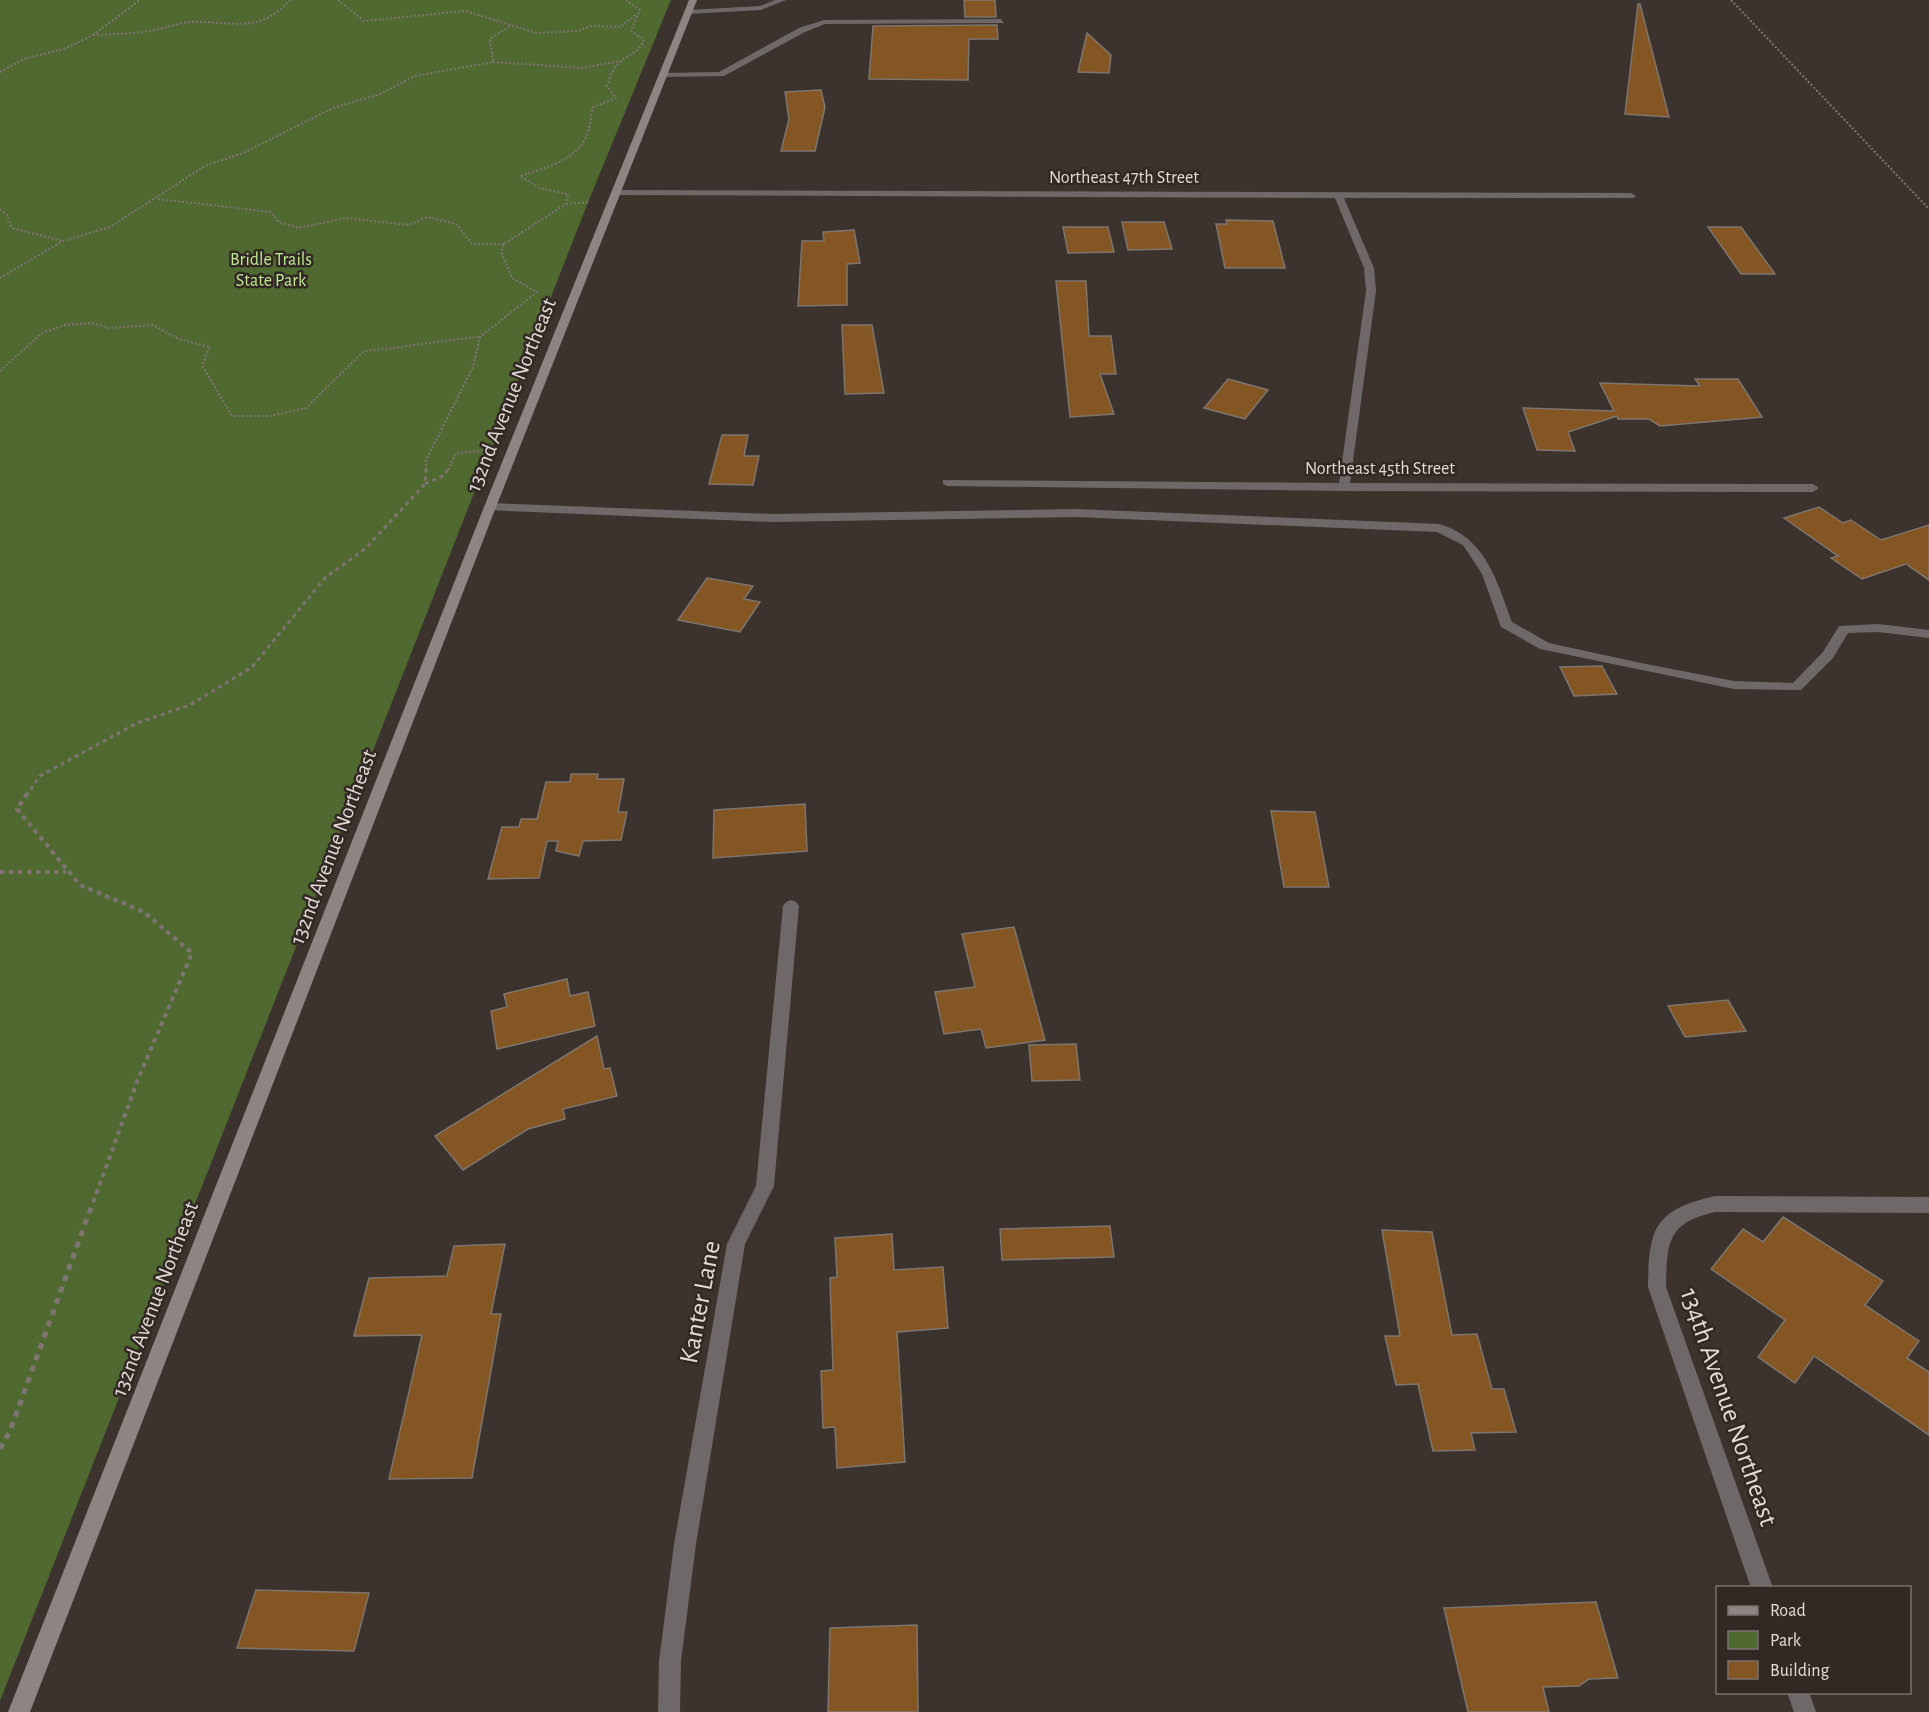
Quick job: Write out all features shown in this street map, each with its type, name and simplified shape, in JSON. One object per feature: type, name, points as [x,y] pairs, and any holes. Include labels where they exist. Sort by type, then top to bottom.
[{"type":"street","points":[[691,6],[761,8],[782,0]]},
{"type":"street","name":"132nd Avenue Northeast","points":[[18,1712],[490,507],[691,6]]},
{"type":"street","points":[[664,75],[721,74],[802,30],[824,22],[1001,21]]},
{"type":"street","name":"Northeast 47th Street","points":[[617,193],[1631,196]]},
{"type":"street","points":[[1338,194],[1369,268],[1371,291],[1344,487]]},
{"type":"street","name":"Northeast 45th Street","points":[[947,482],[1344,487],[1813,488]]},
{"type":"street","points":[[490,507],[772,518],[1075,513],[1439,528],[1468,543],[1488,574],[1506,624],[1545,645],[1641,668],[1734,684],[1796,687],[1828,655],[1844,629],[1878,628],[1929,634]]},
{"type":"street","name":"Kanter Lane","points":[[669,1712],[670,1660],[685,1544],[735,1244],[765,1186],[791,906]]},
{"type":"street","name":"134th Avenue Northeast","points":[[1762,1586],[1657,1287],[1658,1249],[1665,1226],[1688,1208],[1715,1204],[1929,1205]]},
{"type":"street","points":[[1799,1694],[1805,1712]]},
{"type":"path","points":[[0,72],[24,59],[63,49],[93,34],[140,0]]},
{"type":"path","points":[[93,34],[148,31],[190,22],[227,25],[252,23],[276,16],[290,0]]},
{"type":"path","points":[[338,0],[364,21],[465,11],[537,33],[578,31],[590,26],[620,27],[637,14]]},
{"type":"path","points":[[0,278],[63,241],[110,227],[206,166],[243,153],[333,108],[380,94],[416,76],[493,62],[582,68],[620,61],[634,55],[642,47],[644,39],[631,31],[640,10],[626,0]]},
{"type":"path","points":[[1731,0],[1929,209]]},
{"type":"path","points":[[493,62],[490,39],[512,25]]},
{"type":"path","points":[[566,204],[568,194],[539,188],[520,176],[563,159],[579,148],[586,137],[592,107],[616,98],[607,86],[610,75],[620,61]]},
{"type":"path","points":[[158,198],[271,212],[279,222],[299,228],[346,218],[408,225],[428,217],[456,224],[472,244],[504,244],[566,204],[592,202]]},
{"type":"path","points":[[0,209],[7,215],[12,228],[63,241]]},
{"type":"path","points":[[0,371],[42,333],[65,324],[92,323],[109,328],[153,324],[179,339],[210,347],[202,365],[209,381],[225,398],[232,416],[270,417],[306,408],[364,351],[417,347],[444,340],[480,337],[537,292],[512,278],[501,252],[504,244]]},
{"type":"path","points":[[425,484],[426,460],[473,367],[480,337]]},
{"type":"path","points":[[0,1449],[10,1431],[138,1079],[192,953],[144,912],[80,885],[66,872],[17,809],[40,776],[137,723],[190,705],[252,668],[325,578],[366,548],[425,484],[445,475],[456,453],[515,447]]},
{"type":"path","points":[[0,872],[66,872]]},
{"type":"green space","name":"Bridle Trails State Park","points":[[0,0],[671,0],[589,200],[0,1701]]},
{"type":"building","points":[[964,0],[995,0],[996,17],[965,17]]},
{"type":"building","points":[[1638,4],[1640,4],[1669,117],[1625,114]]},
{"type":"building","points":[[997,25],[998,39],[969,39],[968,80],[869,79],[873,26]]},
{"type":"building","points":[[1087,33],[1111,55],[1109,73],[1078,72]]},
{"type":"building","points":[[821,90],[825,107],[815,151],[781,151],[789,119],[785,92]]},
{"type":"building","points":[[1226,220],[1273,221],[1285,268],[1225,268],[1216,224],[1227,224]]},
{"type":"building","points":[[1122,222],[1164,222],[1172,249],[1128,250]]},
{"type":"building","points":[[1063,227],[1108,227],[1114,252],[1068,253]]},
{"type":"building","points":[[1708,227],[1741,227],[1775,274],[1741,274]]},
{"type":"building","points":[[854,230],[860,263],[847,264],[847,305],[798,306],[802,241],[824,241],[823,232]]},
{"type":"building","points":[[1056,281],[1086,281],[1089,336],[1111,336],[1116,374],[1100,374],[1114,414],[1070,417]]},
{"type":"building","points":[[842,325],[872,325],[884,393],[845,394]]},
{"type":"building","points":[[1228,379],[1268,390],[1245,419],[1204,408]]},
{"type":"building","points":[[1695,379],[1738,379],[1762,417],[1660,426],[1649,419],[1618,419],[1617,416],[1568,432],[1575,451],[1537,450],[1523,408],[1614,411],[1600,383],[1700,386]]},
{"type":"building","points":[[722,435],[748,435],[744,456],[759,456],[753,485],[709,484]]},
{"type":"building","points":[[1819,507],[1843,523],[1851,520],[1881,540],[1929,525],[1929,580],[1906,564],[1862,579],[1831,558],[1838,556],[1784,518]]},
{"type":"building","points":[[707,578],[753,586],[744,599],[760,602],[740,632],[678,620]]},
{"type":"building","points":[[1602,666],[1617,694],[1574,696],[1560,667]]},
{"type":"building","points":[[571,774],[598,774],[597,779],[624,779],[618,812],[627,812],[621,840],[583,841],[579,856],[556,851],[558,841],[547,841],[539,878],[488,879],[502,827],[519,827],[521,819],[537,819],[546,782],[570,782]]},
{"type":"building","points":[[805,804],[807,851],[713,858],[714,810]]},
{"type":"building","points":[[1271,811],[1315,812],[1329,887],[1284,887]]},
{"type":"building","points":[[1014,927],[1045,1040],[986,1048],[981,1029],[944,1034],[935,992],[975,987],[962,934]]},
{"type":"building","points":[[567,979],[570,996],[588,992],[595,1026],[497,1049],[491,1011],[507,1007],[504,994]]},
{"type":"building","points":[[1728,1000],[1746,1031],[1685,1037],[1668,1006]]},
{"type":"building","points":[[597,1036],[604,1069],[610,1068],[617,1096],[563,1109],[565,1119],[528,1129],[463,1170],[435,1136]]},
{"type":"building","points":[[1076,1044],[1080,1080],[1032,1081],[1029,1045]]},
{"type":"building","points":[[1783,1217],[1883,1281],[1865,1305],[1919,1341],[1907,1358],[1929,1372],[1929,1435],[1814,1356],[1795,1383],[1758,1357],[1785,1320],[1711,1269],[1743,1229],[1763,1242]]},
{"type":"building","points":[[1110,1226],[1114,1257],[1002,1260],[1000,1229]]},
{"type":"building","points":[[1382,1230],[1432,1232],[1452,1335],[1477,1334],[1492,1389],[1504,1389],[1516,1432],[1471,1433],[1475,1450],[1433,1451],[1418,1384],[1396,1385],[1385,1336],[1400,1336]]},
{"type":"building","points":[[892,1234],[894,1270],[943,1267],[948,1328],[897,1332],[905,1462],[837,1468],[835,1427],[823,1428],[821,1371],[833,1370],[830,1278],[837,1277],[835,1238]]},
{"type":"building","points":[[505,1244],[491,1314],[501,1314],[472,1478],[389,1479],[422,1335],[354,1336],[369,1278],[447,1276],[454,1246]]},
{"type":"building","points":[[256,1590],[369,1593],[354,1651],[237,1648]]},
{"type":"building","points":[[1596,1602],[1618,1678],[1589,1679],[1579,1686],[1543,1687],[1549,1712],[1468,1712],[1444,1608]]},
{"type":"building","points":[[917,1625],[918,1712],[828,1712],[830,1628]]}]
